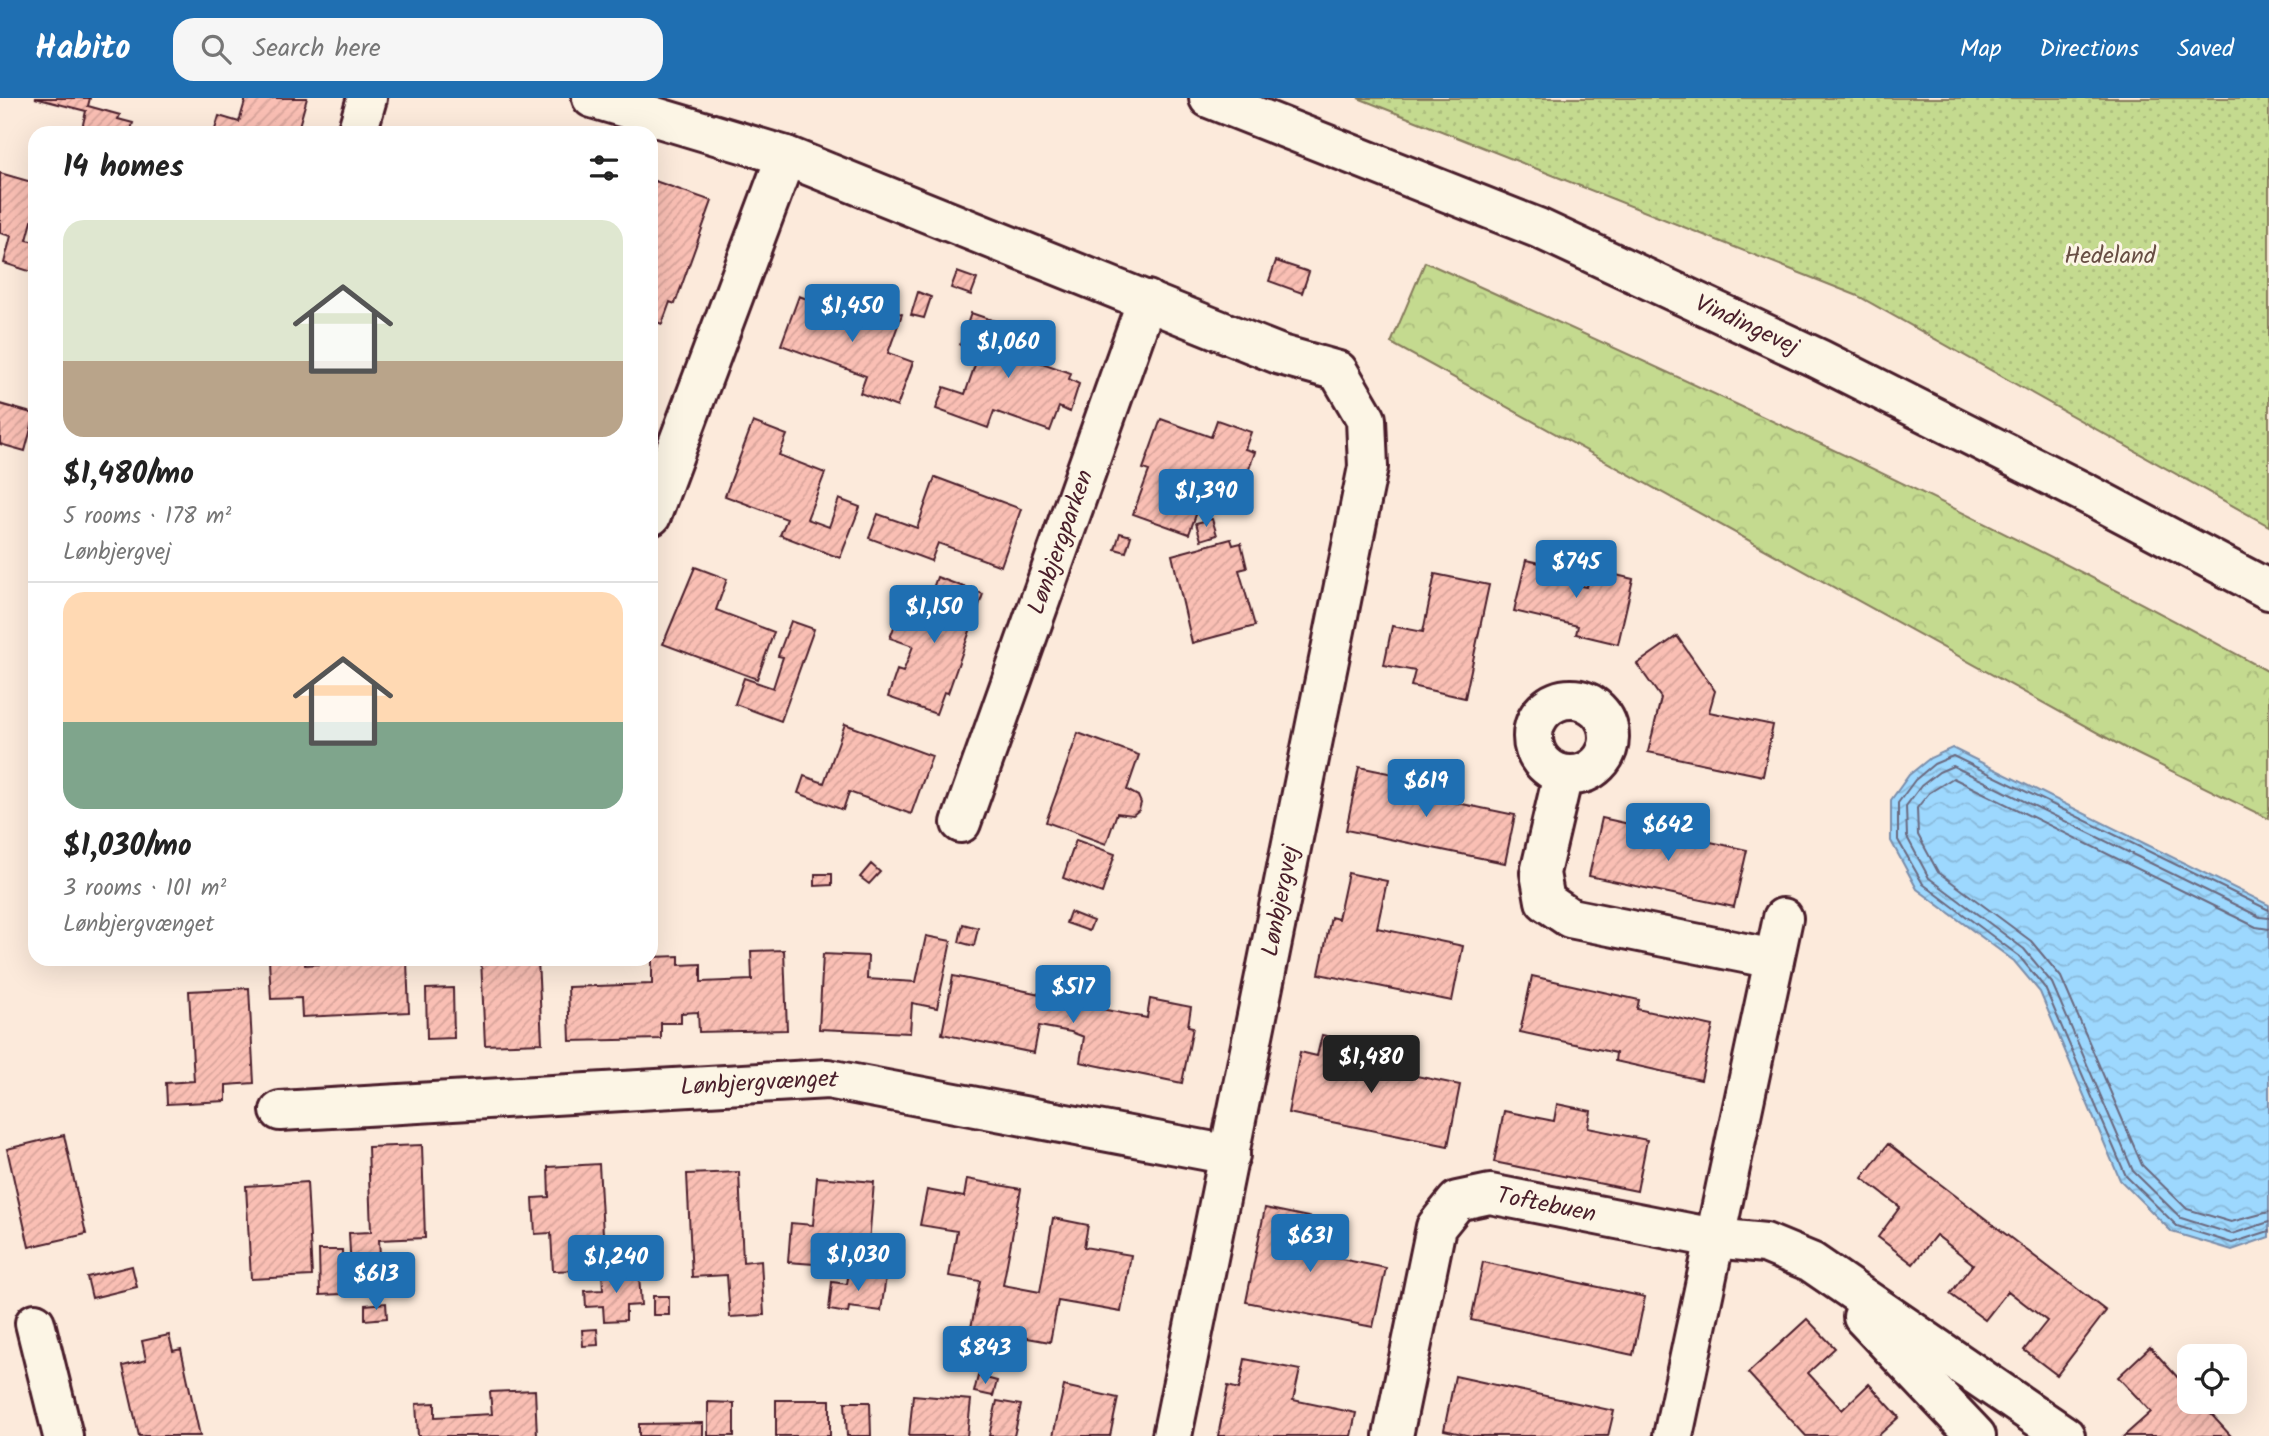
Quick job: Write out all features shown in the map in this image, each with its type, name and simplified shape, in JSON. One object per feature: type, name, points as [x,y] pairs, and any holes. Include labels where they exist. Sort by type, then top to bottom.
[{"type":"street","points":[[359,126],[367,98]]},
{"type":"street","points":[[592,98],[786,156],[1147,300]]},
{"type":"street","name":"Vindingevej","points":[[1209,98],[1575,245],[1819,359],[2087,494],[2269,590]]},
{"type":"street","points":[[658,497],[786,156]]},
{"type":"street","name":"Lønbjergvej","points":[[1147,300],[1281,355],[1338,371],[1366,419],[1368,467],[1172,1436]]},
{"type":"street","name":"Lønbjergparken","points":[[961,823],[1147,300]]},
{"type":"street","points":[[1563,775],[1540,873],[1545,901],[1570,918],[1774,960]]},
{"type":"street","points":[[1673,1436],[1783,918]]},
{"type":"street","name":"Lønbjergvænget","points":[[280,1111],[828,1079],[1230,1155]]},
{"type":"street","name":"Toftebuen","points":[[1393,1436],[1436,1227],[1457,1201],[1490,1194],[1714,1238],[1765,1242],[1811,1262],[2066,1436]]},
{"type":"street","name":"Toftebuen","points":[[1811,1262],[1976,1436]]},
{"type":"street","points":[[35,1323],[63,1436]]},
{"type":"green space","name":"Hedeland","points":[[1358,98],[2269,98],[2269,526],[1858,296]]},
{"type":"green space","points":[[1425,262],[1851,458],[2062,562],[2269,672],[2269,819],[2127,749],[1391,343]]},
{"type":"water","points":[[1952,748],[2269,905],[2269,1237],[2232,1250],[2172,1232],[2120,1180],[2040,992],[2014,961],[1917,889],[1891,841],[1891,800],[1909,775],[1930,758]]},
{"type":"building","points":[[35,98],[90,98],[88,106],[120,115],[118,119],[133,123],[132,126],[83,126],[86,111]]},
{"type":"building","points":[[246,98],[307,98],[299,126],[216,126],[219,116],[239,122]]},
{"type":"building","points":[[0,173],[28,181],[28,271],[4,263],[11,236],[0,233]]},
{"type":"building","points":[[658,182],[712,201],[675,304],[670,302],[662,324],[658,323]]},
{"type":"building","points":[[1276,261],[1309,272],[1302,293],[1269,281]]},
{"type":"building","points":[[957,272],[977,279],[971,295],[951,288]]},
{"type":"building","points":[[918,292],[931,297],[924,318],[911,315]]},
{"type":"building","points":[[799,296],[854,316],[861,299],[902,314],[888,353],[913,362],[897,407],[860,393],[866,376],[781,345]]},
{"type":"building","points":[[971,313],[1030,333],[1022,356],[1071,373],[1069,379],[1079,384],[1070,412],[1059,407],[1050,431],[994,411],[988,428],[936,409],[944,387],[965,394],[979,353],[960,345]]},
{"type":"building","points":[[1030,340],[1051,347],[1046,361],[1025,354]]},
{"type":"building","points":[[0,404],[28,412],[28,440],[25,451],[0,444]]},
{"type":"building","points":[[1161,419],[1211,437],[1217,420],[1251,432],[1245,449],[1255,452],[1237,503],[1191,487],[1189,493],[1202,498],[1189,534],[1133,514],[1149,471],[1143,469]]},
{"type":"building","points":[[753,422],[787,435],[779,455],[825,473],[807,519],[829,527],[839,499],[860,507],[840,558],[780,535],[787,519],[725,496]]},
{"type":"building","points":[[935,477],[1021,509],[1001,566],[938,543],[931,561],[869,538],[878,514],[917,528]]},
{"type":"building","points":[[1212,519],[1217,535],[1201,540],[1196,523]]},
{"type":"building","points":[[1120,533],[1131,536],[1126,552],[1115,549]]},
{"type":"building","points":[[1231,539],[1233,545],[1241,543],[1247,568],[1239,570],[1255,626],[1192,643],[1172,555]]},
{"type":"building","points":[[1526,560],[1562,568],[1559,581],[1587,587],[1591,569],[1633,579],[1618,644],[1576,634],[1578,626],[1514,611]]},
{"type":"building","points":[[695,567],[727,579],[716,610],[774,632],[757,679],[663,644]]},
{"type":"building","points":[[1435,574],[1489,585],[1465,698],[1411,686],[1415,671],[1384,665],[1392,626],[1423,632]]},
{"type":"building","points":[[937,577],[983,594],[948,693],[944,692],[936,714],[888,697],[897,670],[903,672],[913,646],[890,638],[899,614],[921,622]]},
{"type":"building","points":[[791,621],[814,629],[781,721],[735,704],[744,678],[773,688],[783,657],[778,656]]},
{"type":"building","points":[[1677,636],[1715,691],[1709,712],[1773,725],[1763,776],[1648,752],[1661,698],[1637,664]]},
{"type":"building","points":[[845,724],[932,756],[911,814],[849,792],[843,810],[798,793],[804,776],[824,783]]},
{"type":"building","points":[[1078,733],[1139,755],[1127,790],[1138,796],[1141,803],[1139,810],[1133,815],[1117,813],[1106,844],[1046,822]]},
{"type":"building","points":[[1359,767],[1403,776],[1400,791],[1515,815],[1505,863],[1346,830]]},
{"type":"building","points":[[1602,818],[1747,850],[1734,907],[1589,876]]},
{"type":"building","points":[[1076,840],[1115,854],[1102,893],[1063,878]]},
{"type":"building","points":[[871,864],[880,872],[869,884],[860,877]]},
{"type":"building","points":[[1348,873],[1387,881],[1377,928],[1463,946],[1452,1001],[1319,974],[1331,917],[1338,919]]},
{"type":"building","points":[[815,874],[832,874],[832,885],[815,886]]},
{"type":"building","points":[[1070,912],[1093,921],[1089,931],[1066,923]]},
{"type":"building","points":[[963,924],[978,928],[974,946],[959,942]]},
{"type":"building","points":[[926,936],[951,941],[937,1008],[912,1003],[910,1033],[819,1029],[823,954],[868,956],[867,979],[916,982]]},
{"type":"building","points":[[784,950],[787,1030],[699,1032],[698,1012],[681,1013],[681,1023],[661,1023],[661,1039],[570,1041],[568,987],[652,984],[652,966],[658,966],[658,957],[679,956],[679,965],[701,964],[701,982],[752,980],[751,951]]},
{"type":"building","points":[[269,966],[407,966],[409,1012],[302,1017],[301,998],[271,999]]},
{"type":"building","points":[[481,966],[538,966],[542,1043],[485,1045]]},
{"type":"building","points":[[1083,973],[1102,977],[1096,1008],[1147,1018],[1150,999],[1191,1007],[1188,1026],[1193,1027],[1182,1083],[1080,1062],[1084,1037],[1071,1032],[1039,1026],[1034,1053],[942,1034],[953,976],[1045,995],[1044,999],[1049,999],[1053,978],[1081,984]]},
{"type":"building","points":[[1532,976],[1639,1000],[1637,1009],[1713,1026],[1701,1080],[1615,1061],[1616,1053],[1520,1032]]},
{"type":"building","points":[[249,988],[254,1083],[226,1085],[226,1101],[167,1104],[166,1083],[194,1081],[189,991]]},
{"type":"building","points":[[453,988],[454,1038],[427,1039],[426,989]]},
{"type":"building","points":[[1322,1035],[1358,1043],[1354,1063],[1460,1085],[1448,1146],[1288,1113],[1300,1052],[1317,1056]]},
{"type":"building","points":[[1557,1104],[1591,1111],[1588,1128],[1647,1140],[1637,1191],[1494,1162],[1504,1111],[1554,1121]]},
{"type":"building","points":[[64,1135],[86,1234],[29,1247],[7,1149]]},
{"type":"building","points":[[1888,1144],[2106,1311],[2057,1375],[2024,1350],[2047,1321],[2008,1291],[1985,1320],[1950,1294],[1973,1264],[1936,1235],[1913,1264],[1878,1237],[1900,1207],[1862,1178]]},
{"type":"building","points":[[422,1145],[425,1238],[379,1240],[381,1270],[351,1271],[349,1233],[371,1232],[368,1147]]},
{"type":"building","points":[[599,1164],[605,1269],[553,1271],[551,1233],[535,1234],[533,1198],[549,1197],[548,1167]]},
{"type":"building","points":[[739,1172],[743,1262],[761,1260],[764,1315],[730,1317],[727,1275],[692,1277],[687,1174]]},
{"type":"building","points":[[817,1177],[874,1182],[867,1268],[788,1262],[791,1223],[813,1225]]},
{"type":"building","points":[[967,1179],[1021,1189],[1003,1285],[1040,1292],[1053,1218],[1088,1225],[1084,1247],[1131,1255],[1121,1312],[1058,1301],[1050,1342],[971,1328],[980,1281],[949,1276],[957,1231],[920,1225],[927,1190],[964,1197]]},
{"type":"building","points":[[307,1182],[312,1276],[251,1279],[246,1186]]},
{"type":"building","points":[[1265,1208],[1318,1219],[1311,1253],[1386,1268],[1373,1327],[1246,1302]]},
{"type":"building","points":[[319,1250],[342,1250],[343,1294],[320,1295]]},
{"type":"building","points":[[1483,1262],[1645,1297],[1633,1355],[1471,1320]]},
{"type":"building","points":[[132,1266],[137,1287],[92,1298],[87,1277]]},
{"type":"building","points":[[623,1270],[623,1276],[639,1275],[641,1305],[626,1306],[626,1320],[604,1321],[603,1306],[586,1307],[585,1291],[603,1290],[602,1272]]},
{"type":"building","points":[[849,1272],[886,1277],[881,1311],[849,1307],[848,1313],[829,1310],[832,1282],[847,1284]]},
{"type":"building","points":[[653,1296],[669,1296],[669,1315],[653,1315]]},
{"type":"building","points":[[386,1303],[387,1318],[365,1320],[365,1305]]},
{"type":"building","points":[[1807,1319],[1835,1348],[1808,1373],[1842,1410],[1869,1384],[1899,1417],[1878,1436],[1806,1436],[1748,1373]]},
{"type":"building","points":[[597,1329],[598,1345],[583,1346],[582,1330]]},
{"type":"building","points":[[169,1335],[173,1351],[181,1349],[200,1436],[139,1436],[123,1366],[146,1360],[142,1341]]},
{"type":"building","points":[[2150,1347],[2177,1377],[2177,1414],[2211,1414],[2231,1436],[2124,1436],[2151,1412],[2118,1377]]},
{"type":"building","points":[[1245,1359],[1300,1370],[1293,1400],[1356,1413],[1351,1436],[1218,1436],[1228,1386],[1239,1389]]},
{"type":"building","points":[[978,1376],[997,1381],[993,1396],[974,1392]]},
{"type":"building","points":[[1455,1376],[1614,1411],[1608,1436],[1471,1436],[1444,1430]]},
{"type":"building","points":[[1064,1386],[1118,1398],[1110,1436],[1053,1436]]},
{"type":"building","points":[[535,1390],[537,1436],[418,1436],[416,1404],[435,1403],[435,1417],[492,1414],[490,1392]]},
{"type":"building","points":[[913,1395],[971,1400],[967,1436],[909,1436]]},
{"type":"building","points":[[776,1400],[830,1400],[830,1436],[776,1436]]},
{"type":"building","points":[[997,1401],[1021,1405],[1014,1436],[989,1436]]},
{"type":"building","points":[[708,1402],[734,1403],[734,1436],[708,1436]]},
{"type":"building","points":[[845,1402],[870,1402],[871,1436],[847,1436]]},
{"type":"building","points":[[703,1423],[703,1436],[639,1436],[639,1424]]}]
